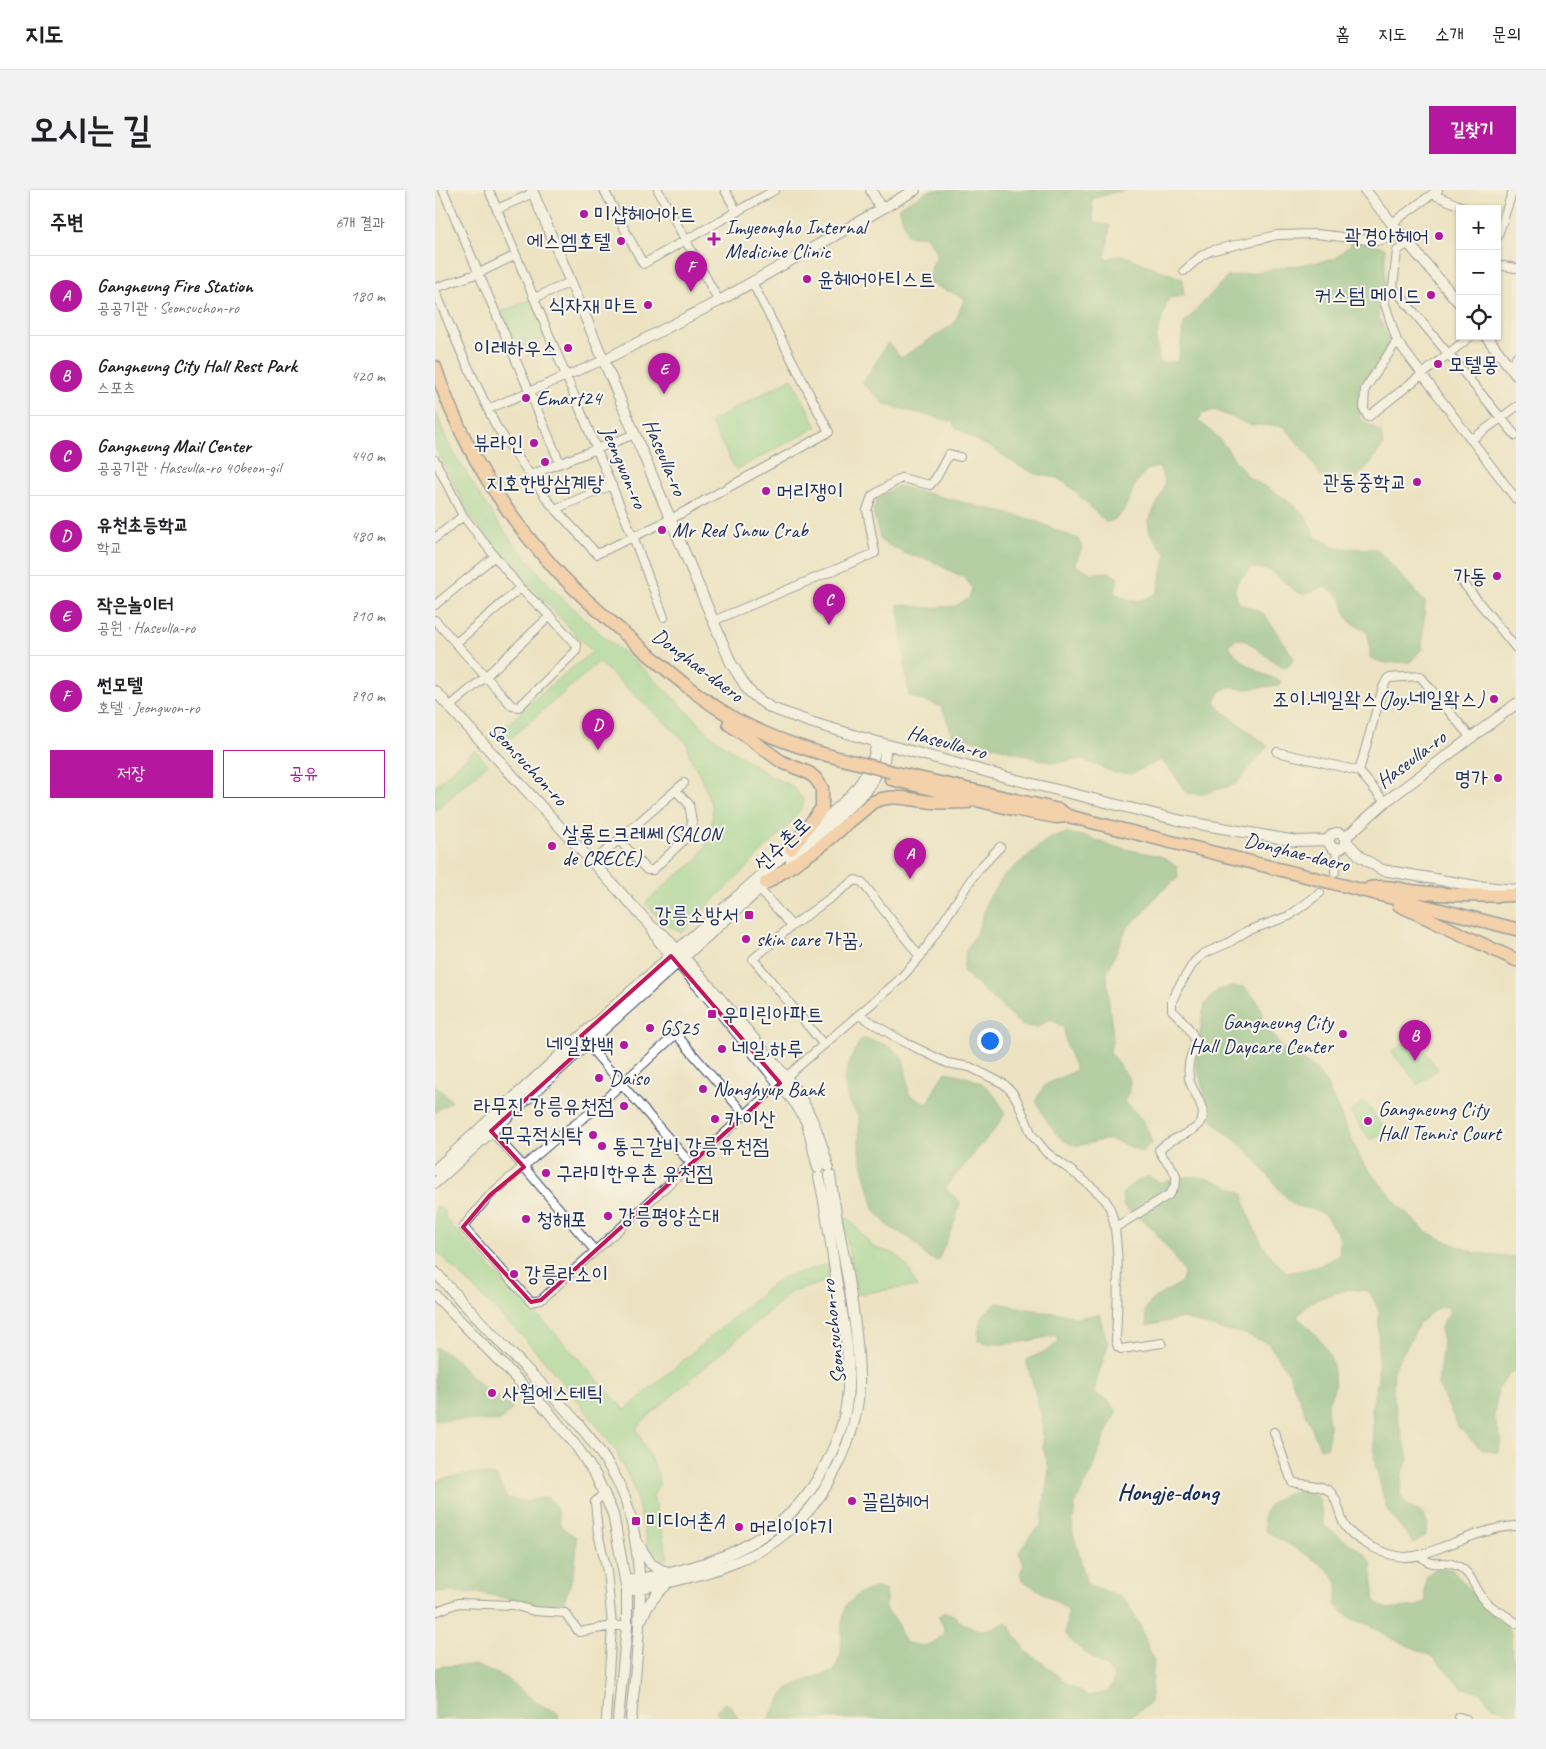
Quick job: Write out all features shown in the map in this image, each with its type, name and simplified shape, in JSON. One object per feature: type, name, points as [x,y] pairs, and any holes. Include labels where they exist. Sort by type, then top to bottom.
[{"type":"main road","name":"Donghae-daero","points":[[435,367],[456,421],[488,480],[534,545],[578,592],[672,675],[728,714],[797,747],[862,768]]},
{"type":"main road","name":"Donghae-daero","points":[[435,391],[451,431],[479,482],[506,521],[548,572],[599,622],[697,704],[729,724],[768,744],[796,754],[1059,810],[1068,816]]},
{"type":"main road","points":[[729,724],[782,762],[809,773],[822,788],[822,808],[791,849]]},
{"type":"main road","name":"Donghae-daero","points":[[891,775],[992,803],[1056,817],[1068,816],[1516,929]]},
{"type":"main road","points":[[763,887],[821,846],[873,802],[882,798],[899,797],[933,802],[992,803]]},
{"type":"main road","points":[[1362,889],[1382,886],[1419,892],[1470,896],[1516,894]]},
{"type":"main road","points":[[1362,889],[1516,960]]},
{"type":"street","points":[[443,190],[560,463]]},
{"type":"street","name":"Jeongwon-ro","points":[[489,190],[633,537]]},
{"type":"street","points":[[603,190],[643,264],[775,190]]},
{"type":"street","points":[[658,190],[719,301]]},
{"type":"street","points":[[725,190],[737,212]]},
{"type":"street","points":[[871,190],[881,209]]},
{"type":"street","points":[[488,409],[603,360],[719,301],[915,190]]},
{"type":"street","points":[[1365,190],[1456,299]]},
{"type":"street","points":[[1501,220],[1513,190]]},
{"type":"street","points":[[497,209],[532,192]]},
{"type":"street","name":"Haseulla-ro","points":[[532,192],[713,621],[739,678],[758,699],[785,714],[881,743],[1017,780],[1182,821],[1296,841],[1329,840]]},
{"type":"street","points":[[1393,223],[1435,192],[1459,205]]},
{"type":"street","points":[[1184,271],[1201,256],[1210,251],[1277,235],[1316,234],[1377,241],[1405,239]]},
{"type":"street","points":[[1405,239],[1397,252],[1393,287],[1383,298],[1397,341],[1516,499]]},
{"type":"street","points":[[516,255],[479,273],[435,289],[461,352],[496,426],[555,509],[611,485]]},
{"type":"street","points":[[1501,266],[1516,268]]},
{"type":"street","points":[[534,298],[571,282]]},
{"type":"street","name":"Haseulla-ro","points":[[555,509],[597,554],[671,518],[829,432],[752,282]]},
{"type":"street","points":[[1393,287],[1516,436]]},
{"type":"street","points":[[1397,341],[1365,389],[1364,409],[1368,417],[1466,340]]},
{"type":"street","points":[[1489,340],[1514,372]]},
{"type":"street","points":[[1514,372],[1516,357]]},
{"type":"street","points":[[1471,440],[1516,407]]},
{"type":"street","points":[[530,475],[635,434]]},
{"type":"street","points":[[713,621],[875,553],[867,510],[873,496],[901,478],[930,485],[949,454],[960,457]]},
{"type":"street","points":[[435,460],[463,516],[519,588],[550,616],[577,646],[576,651],[519,707],[512,706],[435,620]]},
{"type":"street","points":[[435,480],[443,474]]},
{"type":"street","points":[[435,538],[463,516]]},
{"type":"street","points":[[633,537],[664,617]]},
{"type":"street","points":[[435,604],[495,556]]},
{"type":"street","points":[[1460,578],[1516,648]]},
{"type":"street","points":[[456,644],[519,588]]},
{"type":"street","points":[[449,707],[485,677],[550,616]]},
{"type":"street","points":[[1359,771],[1383,687],[1389,678],[1420,676],[1471,738]]},
{"type":"street","name":"Seonsuchon-ro","points":[[435,691],[652,927],[659,941],[678,957],[783,1080],[798,1092],[816,1125],[857,1337],[858,1402],[853,1426],[844,1452],[820,1497],[806,1514],[787,1531],[754,1555],[684,1571],[669,1578],[626,1586]]},
{"type":"street","name":"Haseulla-ro","points":[[1345,839],[1385,802],[1503,716],[1516,704]]},
{"type":"street","name":"선수촌로","points":[[678,957],[859,787],[867,775],[881,743]]},
{"type":"street","name":"선수촌로","points":[[678,957],[763,887],[867,790],[884,761],[881,743]]},
{"type":"street","points":[[1277,752],[1359,771],[1385,802]]},
{"type":"street","points":[[593,862],[684,783]]},
{"type":"street","points":[[619,840],[647,870],[653,870],[687,837],[692,822],[689,804],[676,791]]},
{"type":"street","points":[[1337,849],[1330,845],[1329,840],[1331,835],[1336,832],[1341,833],[1361,856],[1381,870],[1476,886],[1516,890]]},
{"type":"street","points":[[1337,849],[1344,846],[1345,839]]},
{"type":"street","points":[[745,1115],[676,1034],[590,1113],[557,1137],[490,1195],[463,1227],[531,1302],[541,1300],[745,1115],[783,1080],[898,981],[920,957],[976,872],[1000,847]]},
{"type":"street","points":[[1335,872],[1337,849]]},
{"type":"street","points":[[825,1045],[753,959],[792,926],[855,880],[862,882],[920,957]]},
{"type":"street","points":[[763,887],[792,926]]},
{"type":"street","points":[[1116,1227],[1170,1194],[1176,1186],[1177,1178],[1174,1170],[1159,1150],[1166,1143],[1199,1125],[1202,1118],[1203,1111],[1190,1082],[1188,1063],[1195,1048],[1195,1040],[1191,1031],[1172,1010],[1172,1001],[1193,962],[1203,954],[1228,943],[1247,931],[1289,916],[1320,893]]},
{"type":"street","points":[[435,1170],[678,957]]},
{"type":"street","points":[[859,1015],[903,1042],[947,1063],[970,1067],[1003,1084],[1011,1092],[1017,1100],[1032,1135],[1039,1144],[1106,1202],[1116,1227],[1116,1341],[1118,1347],[1121,1350],[1162,1343]]},
{"type":"street","points":[[584,1040],[691,1164]]},
{"type":"street","points":[[435,1182],[491,1131],[584,1040]]},
{"type":"street","points":[[491,1131],[524,1166],[595,1251]]},
{"type":"street","name":"Seonsuchon-ro","points":[[730,1560],[780,1523],[807,1496],[834,1448],[842,1423],[849,1379],[846,1338],[824,1172]]},
{"type":"street","points":[[435,1272],[503,1346],[560,1403],[596,1445],[626,1499],[641,1584],[640,1624],[631,1719]]},
{"type":"street","points":[[435,1295],[547,1410],[575,1444],[596,1476],[604,1493],[613,1514],[626,1586],[627,1626],[618,1719]]},
{"type":"street","points":[[1274,1432],[1292,1482],[1319,1487],[1329,1491],[1339,1507],[1344,1523],[1351,1534],[1391,1555],[1420,1555],[1483,1532],[1516,1526]]},
{"type":"street","points":[[822,1471],[832,1476]]},
{"type":"street","points":[[604,1493],[595,1502],[598,1534],[607,1571],[611,1626],[606,1719]]},
{"type":"street","points":[[634,1536],[651,1564],[669,1578],[645,1609],[640,1624]]},
{"type":"street","points":[[1420,1555],[1425,1561],[1434,1564],[1447,1563],[1457,1565],[1466,1571],[1487,1603],[1516,1622]]},
{"type":"street","points":[[435,1612],[458,1602],[513,1605],[534,1611],[565,1613],[579,1632],[611,1626],[627,1626]]},
{"type":"highlighted area","points":[[671,956],[780,1083],[541,1300],[531,1302],[463,1227],[490,1195],[524,1167],[491,1131],[587,1044],[581,1036]]},
{"type":"green space","points":[[930,190],[1123,190],[1092,199],[1094,222],[1110,226],[1105,259],[1122,255],[1183,279],[1184,296],[1168,298],[1156,339],[1160,363],[1178,361],[1184,323],[1227,277],[1335,259],[1353,241],[1385,248],[1385,287],[1378,315],[1391,345],[1359,387],[1360,419],[1381,432],[1383,445],[1369,465],[1344,491],[1321,476],[1307,453],[1283,426],[1250,425],[1214,410],[1203,414],[1198,420],[1218,437],[1248,477],[1281,496],[1302,512],[1315,537],[1338,548],[1377,549],[1425,602],[1422,649],[1410,662],[1384,663],[1370,658],[1370,644],[1367,632],[1352,623],[1346,616],[1343,601],[1334,592],[1324,587],[1304,595],[1294,590],[1270,570],[1252,568],[1237,583],[1236,597],[1239,603],[1264,614],[1294,658],[1289,666],[1283,668],[1243,639],[1236,639],[1228,645],[1238,657],[1251,667],[1281,681],[1279,685],[1247,689],[1228,687],[1221,691],[1215,701],[1220,709],[1268,746],[1236,784],[1203,794],[1186,793],[1176,777],[1161,760],[1133,773],[1115,773],[1081,759],[1053,763],[952,734],[942,707],[909,696],[898,604],[927,608],[955,606],[969,598],[972,588],[965,578],[927,559],[908,555],[881,541],[873,511],[877,499],[898,486],[1033,520],[1078,539],[1082,548],[1074,565],[1092,573],[1109,572],[1118,578],[1115,593],[1127,599],[1136,601],[1157,593],[1166,554],[1150,533],[1148,522],[1162,493],[1165,480],[1159,467],[1146,470],[1135,485],[1121,514],[1111,521],[1105,522],[1073,489],[1057,478],[1036,474],[1019,466],[992,448],[970,437],[954,426],[954,422],[886,405],[863,383],[888,342],[901,358],[954,324],[965,298],[926,282],[937,254],[926,236],[908,236],[899,207]]},
{"type":"green space","points":[[534,298],[550,336],[513,352],[496,314]]},
{"type":"green space","points":[[792,378],[817,427],[736,470],[710,422]]},
{"type":"green space","points":[[435,410],[448,443],[486,505],[512,542],[556,592],[601,634],[647,672],[714,738],[771,776],[792,786],[804,800],[802,807],[788,826],[681,933],[664,923],[645,903],[676,876],[697,861],[711,836],[713,809],[700,775],[689,755],[687,743],[599,662],[503,745],[496,735],[540,694],[592,652],[521,576],[472,519],[435,447]]},
{"type":"green space","points":[[475,750],[488,764],[435,811],[435,786]]},
{"type":"green space","points":[[1067,833],[1089,837],[1110,846],[1161,856],[1177,867],[1178,878],[1159,893],[1143,913],[1127,927],[1107,973],[1113,1036],[1110,1052],[1130,1080],[1129,1091],[1124,1102],[1142,1120],[1148,1130],[1152,1143],[1141,1152],[1108,1140],[1079,1145],[1069,1144],[1051,1128],[1036,1100],[1045,1085],[1076,1070],[1066,1044],[1064,1028],[1051,1019],[1037,1027],[1022,1026],[963,971],[966,951],[978,930],[988,899],[1004,876],[1046,840]]},
{"type":"green space","points":[[1244,987],[1257,1000],[1264,1020],[1281,1048],[1297,1056],[1316,1070],[1326,1083],[1361,1160],[1398,1205],[1427,1232],[1450,1243],[1476,1253],[1516,1257],[1516,1371],[1508,1375],[1498,1390],[1494,1417],[1502,1441],[1497,1453],[1481,1449],[1459,1428],[1438,1385],[1443,1341],[1440,1330],[1450,1312],[1446,1306],[1435,1309],[1419,1323],[1394,1368],[1393,1393],[1402,1438],[1409,1458],[1402,1474],[1400,1494],[1408,1506],[1422,1513],[1428,1525],[1425,1537],[1413,1543],[1387,1509],[1375,1465],[1372,1407],[1378,1379],[1379,1311],[1369,1291],[1350,1289],[1329,1295],[1310,1302],[1297,1317],[1319,1339],[1330,1356],[1333,1366],[1334,1388],[1327,1406],[1329,1437],[1326,1448],[1320,1448],[1289,1374],[1268,1343],[1242,1333],[1222,1330],[1182,1318],[1147,1326],[1145,1310],[1154,1298],[1181,1283],[1184,1273],[1151,1227],[1124,1207],[1122,1194],[1132,1184],[1148,1176],[1160,1183],[1187,1177],[1201,1177],[1223,1184],[1243,1194],[1249,1216],[1258,1237],[1271,1256],[1287,1272],[1315,1267],[1340,1254],[1339,1236],[1325,1215],[1312,1209],[1295,1206],[1250,1153],[1212,1121],[1196,1064],[1202,1017],[1205,1004],[1218,990]]},
{"type":"green space","points":[[1412,1036],[1438,1069],[1418,1085],[1392,1052]]},
{"type":"green space","points":[[861,1039],[886,1045],[901,1057],[905,1067],[909,1095],[928,1104],[938,1082],[946,1072],[975,1080],[982,1084],[995,1096],[1005,1114],[994,1130],[945,1188],[960,1202],[955,1221],[938,1261],[928,1258],[911,1239],[888,1226],[874,1209],[859,1151],[859,1117],[848,1101],[844,1079],[850,1060]]},
{"type":"green space","points":[[435,1085],[452,1101],[435,1112]]},
{"type":"green space","name":"Gangneung City Hall Tennis Court","points":[[1364,1101],[1386,1130],[1371,1140],[1350,1112]]},
{"type":"green space","points":[[435,1206],[444,1210],[446,1219],[625,1410],[768,1288],[784,1277],[829,1264],[832,1280],[791,1292],[636,1429],[658,1473],[659,1484],[653,1496],[668,1558],[662,1559],[649,1550],[635,1491],[616,1451],[576,1398],[525,1339],[435,1250]]},
{"type":"green space","points":[[848,1218],[873,1247],[895,1254],[909,1269],[917,1288],[907,1287],[857,1294],[843,1219]]},
{"type":"green space","points":[[997,1303],[1044,1312],[1060,1313],[1077,1318],[1099,1314],[1108,1345],[1094,1394],[1109,1401],[1117,1411],[1075,1505],[1072,1529],[1087,1584],[1126,1601],[1139,1624],[1154,1661],[1150,1703],[1127,1719],[768,1719],[787,1689],[806,1680],[834,1671],[841,1654],[842,1624],[846,1605],[860,1593],[876,1588],[886,1590],[886,1611],[896,1620],[904,1642],[925,1645],[939,1639],[944,1634],[943,1625],[938,1617],[944,1612],[952,1614],[967,1626],[984,1630],[1007,1622],[1026,1652],[1069,1685],[1088,1696],[1108,1692],[1115,1677],[1104,1665],[1070,1640],[1065,1633],[1068,1609],[1022,1580],[1020,1573],[1024,1565],[1019,1552],[1031,1534],[1041,1526],[1049,1468],[1043,1448],[1042,1417],[1026,1360],[1050,1349],[1059,1341],[1056,1335],[1008,1344],[978,1341],[979,1328],[984,1315]]},
{"type":"green space","points":[[435,1347],[451,1355],[480,1385],[513,1409],[501,1421],[435,1420]]},
{"type":"green space","points":[[473,1473],[496,1476],[507,1498],[524,1501],[548,1497],[556,1507],[561,1527],[576,1537],[574,1571],[563,1604],[548,1609],[516,1600],[479,1593],[435,1592],[435,1482],[441,1479]]},
{"type":"green space","points":[[1298,1491],[1311,1493],[1319,1499],[1324,1526],[1364,1553],[1371,1562],[1375,1601],[1386,1609],[1418,1606],[1426,1601],[1424,1590],[1427,1575],[1437,1568],[1452,1569],[1488,1611],[1507,1625],[1511,1633],[1512,1655],[1516,1662],[1516,1716],[1492,1706],[1480,1692],[1462,1688],[1430,1655],[1390,1638],[1369,1625],[1352,1619],[1335,1605],[1338,1586],[1335,1578],[1328,1570],[1265,1530],[1264,1519],[1268,1507],[1282,1496]]},
{"type":"green space","points":[[474,1665],[504,1677],[537,1703],[558,1713],[559,1719],[435,1719],[435,1668]]},
{"type":"green space","points":[[725,1703],[732,1707],[738,1719],[720,1719],[716,1711]]},
{"type":"place","name":"미샵헤어아트","points":[[584,214]]},
{"type":"place","name":"곽경아헤어","points":[[1439,236]]},
{"type":"place","name":"Imyeongho Internal Medicine Clinic","points":[[714,239]]},
{"type":"place","name":"에스엠호텔","points":[[621,241]]},
{"type":"place","name":"윤헤어아티스트","points":[[807,279]]},
{"type":"place","name":"썬모텔","points":[[691,292]]},
{"type":"place","name":"커스텀 메이드","points":[[1431,295]]},
{"type":"place","name":"식자재 마트","points":[[648,305]]},
{"type":"place","name":"이레하우스","points":[[568,348]]},
{"type":"place","name":"모텔몽","points":[[1438,364]]},
{"type":"place","name":"작은놀이터","points":[[664,394]]},
{"type":"place","name":"Emart24","points":[[526,398]]},
{"type":"place","name":"뷰라인","points":[[534,443]]},
{"type":"place","name":"지호한방삼계탕","points":[[545,462]]},
{"type":"place","name":"관동중학교","points":[[1417,482]]},
{"type":"place","name":"머리쟁이","points":[[766,491]]},
{"type":"place","name":"Mr Red Snow Crab","points":[[662,530]]},
{"type":"place","name":"가동","points":[[1497,576]]},
{"type":"place","name":"Gangneung Mail Center","points":[[829,625]]},
{"type":"place","name":"조이.네일왁스(Joy.네일왁스)","points":[[1494,699]]},
{"type":"place","name":"유천초등학교","points":[[598,750]]},
{"type":"place","name":"명가","points":[[1498,778]]},
{"type":"place","name":"살롱드크레쎄(SALON de CRECE)","points":[[552,846]]},
{"type":"place","name":"Gangneung Fire Station","points":[[910,879]]},
{"type":"place","name":"강릉소방서","points":[[749,915]]},
{"type":"place","name":"skin care 가꿈,","points":[[746,939]]},
{"type":"place","name":"우미린아파트","points":[[712,1014]]},
{"type":"place","name":"GS25","points":[[650,1028]]},
{"type":"place","name":"Gangneung City Hall Daycare Center","points":[[1343,1034]]},
{"type":"place","name":"네일화백","points":[[624,1045]]},
{"type":"place","name":"네일,하루","points":[[722,1049]]},
{"type":"place","name":"Gangneung City Hall Rest Park","points":[[1415,1061]]},
{"type":"place","name":"Daiso","points":[[599,1078]]},
{"type":"place","name":"Nonghyup Bank","points":[[703,1089]]},
{"type":"place","name":"라무진 강릉유천점","points":[[624,1106]]},
{"type":"place","name":"카이산","points":[[715,1119]]},
{"type":"place","name":"Gangneung City Hall Tennis Court","points":[[1368,1121]]},
{"type":"place","name":"무국적식탁","points":[[593,1135]]},
{"type":"place","name":"통근갈비 강릉유천점","points":[[602,1146]]},
{"type":"place","name":"구라미한우촌 유천점","points":[[546,1173]]},
{"type":"place","name":"강릉평양순대","points":[[608,1216]]},
{"type":"place","name":"청해포","points":[[526,1219]]},
{"type":"place","name":"강릉라소이","points":[[514,1274]]},
{"type":"place","name":"사월에스테틱","points":[[492,1393]]},
{"type":"place","name":"끌림헤어","points":[[852,1501]]},
{"type":"place","name":"미디어촌A","points":[[636,1521]]},
{"type":"place","name":"머리이야기","points":[[739,1527]]},
{"type":"district","name":"Hongje-dong","points":[[1168,1492]]}]
